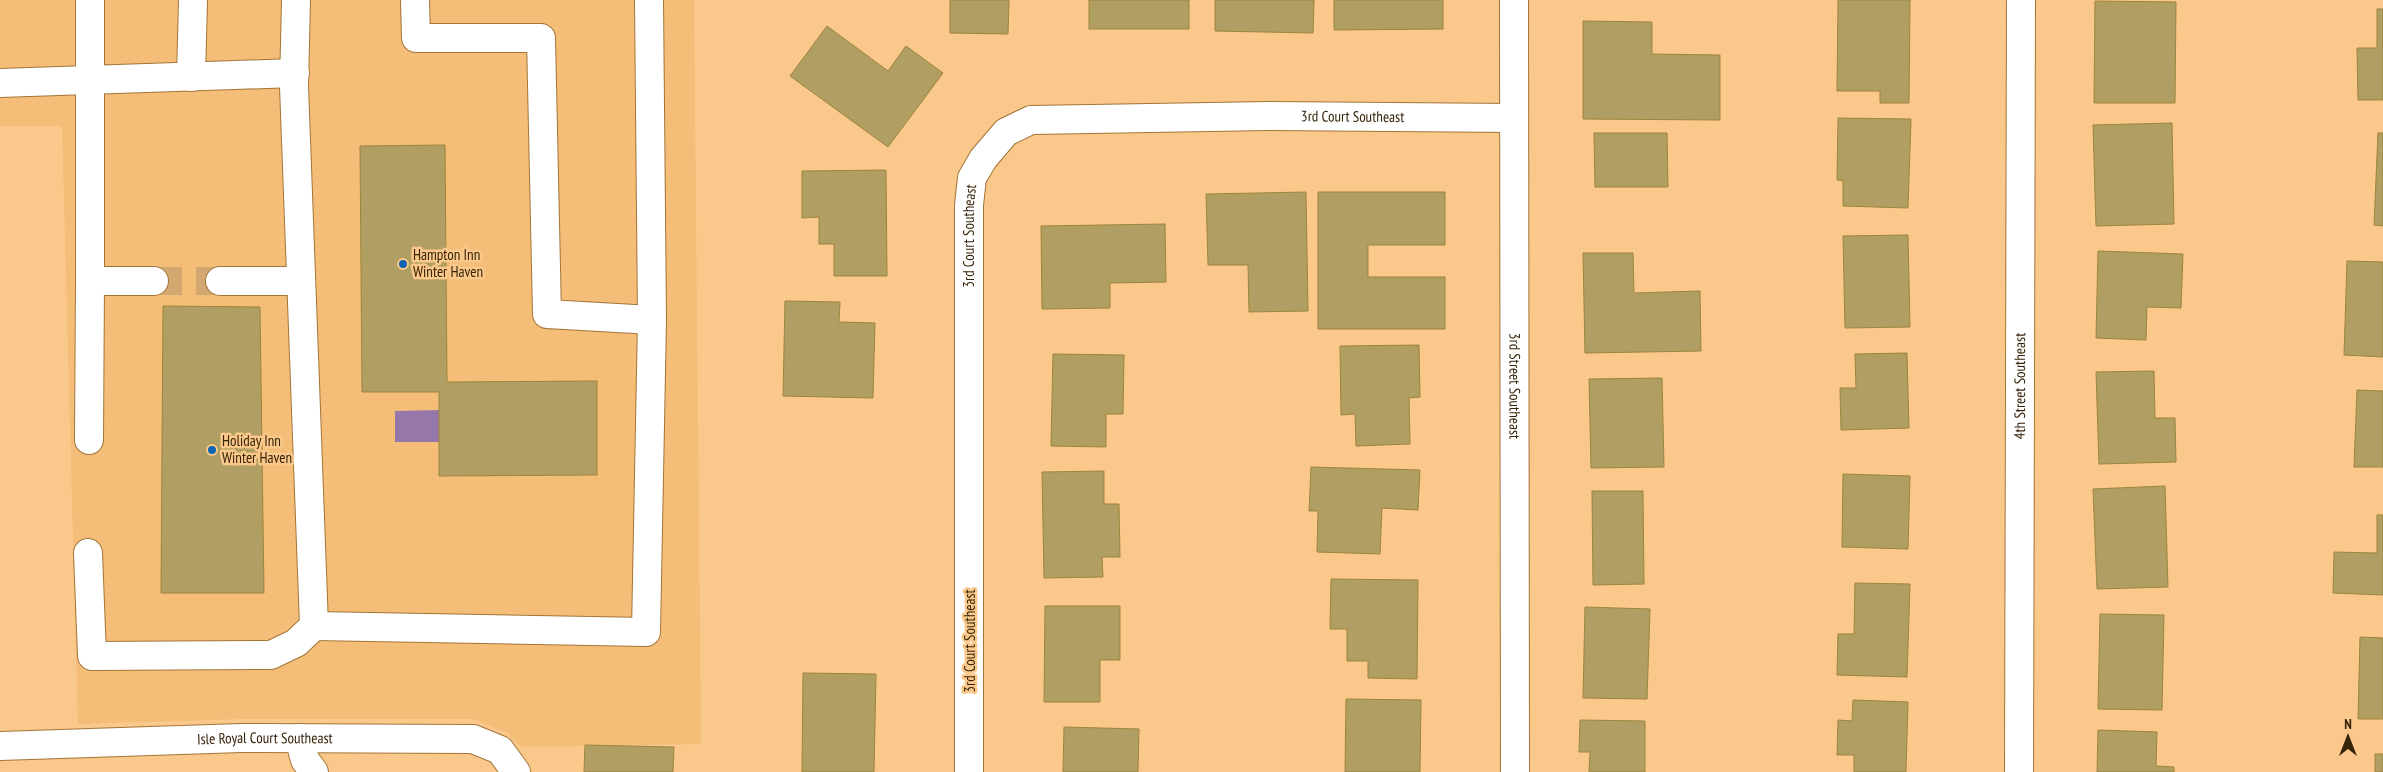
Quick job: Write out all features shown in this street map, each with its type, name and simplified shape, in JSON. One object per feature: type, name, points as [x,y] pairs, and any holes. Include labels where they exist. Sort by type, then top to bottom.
[{"type":"street","points":[[89,440],[90,0]]},
{"type":"street","points":[[191,77],[193,0]]},
{"type":"street","points":[[296,0],[295,73],[314,626]]},
{"type":"street","points":[[415,0],[416,38],[541,38],[547,314],[652,320]]},
{"type":"street","points":[[88,553],[92,656],[271,655],[296,643],[314,626],[646,632],[652,320],[649,0]]},
{"type":"street","name":"3rd Street Southeast","points":[[1514,0],[1515,772]]},
{"type":"street","name":"4th Street Southeast","points":[[2019,772],[2021,0]]},
{"type":"street","points":[[0,83],[295,73]]},
{"type":"street","name":"3rd Court Southeast","points":[[969,772],[969,205],[972,178],[983,160],[1006,132],[1031,120],[1269,116],[1514,118]]},
{"type":"street","points":[[90,281],[154,281]]},
{"type":"street","points":[[220,281],[301,281]]},
{"type":"street","points":[[299,738],[306,760],[314,772]]},
{"type":"street","name":"Isle Royal Court Southeast","points":[[0,746],[299,738],[473,739],[500,750],[516,772]]},
{"type":"shaded area","points":[[0,0],[694,0],[701,744],[521,747],[506,732],[473,719],[241,719],[78,724],[62,126],[0,126]]},
{"type":"shaded area","points":[[441,410],[442,442],[395,442],[395,411]]},
{"type":"building","points":[[950,0],[1009,0],[1008,34],[950,33]]},
{"type":"building","points":[[1089,0],[1189,0],[1189,29],[1089,29]]},
{"type":"building","points":[[1215,0],[1314,0],[1313,33],[1215,31]]},
{"type":"building","points":[[1334,0],[1443,0],[1443,29],[1334,30]]},
{"type":"building","points":[[1838,0],[1910,0],[1909,103],[1880,103],[1880,91],[1837,91]]},
{"type":"building","points":[[2095,1],[2176,2],[2175,103],[2094,103]]},
{"type":"building","points":[[2377,9],[2383,9],[2383,100],[2358,100],[2357,48],[2377,48]]},
{"type":"building","points":[[1583,21],[1652,22],[1652,54],[1720,55],[1720,120],[1583,119]]},
{"type":"building","points":[[827,26],[888,71],[906,46],[943,73],[888,147],[790,76]]},
{"type":"building","points":[[1838,118],[1911,119],[1908,208],[1843,206],[1843,181],[1837,180]]},
{"type":"building","points":[[2172,123],[2174,224],[2096,226],[2093,125]]},
{"type":"building","points":[[1594,133],[1667,133],[1668,187],[1595,187]]},
{"type":"building","points":[[2378,133],[2383,133],[2383,226],[2374,225]]},
{"type":"building","name":"Hampton Inn Winter Haven","points":[[445,145],[447,382],[597,381],[597,475],[439,476],[439,392],[362,392],[360,146]]},
{"type":"building","points":[[886,170],[887,276],[834,276],[834,244],[819,244],[819,217],[802,218],[802,171]]},
{"type":"building","points":[[1306,192],[1308,311],[1249,312],[1248,265],[1208,265],[1206,194]]},
{"type":"building","points":[[1318,192],[1445,192],[1445,245],[1368,245],[1368,277],[1445,277],[1445,329],[1318,329]]},
{"type":"building","points":[[1165,224],[1166,282],[1110,283],[1110,308],[1042,309],[1041,226]]},
{"type":"building","points":[[1908,235],[1910,327],[1845,328],[1843,236]]},
{"type":"building","points":[[2098,251],[2183,254],[2181,308],[2147,307],[2146,340],[2096,338]]},
{"type":"building","points":[[1583,253],[1633,253],[1634,293],[1700,291],[1701,351],[1585,353]]},
{"type":"building","points":[[2347,261],[2383,262],[2383,357],[2344,355]]},
{"type":"building","points":[[785,301],[840,302],[839,322],[875,323],[873,398],[783,396]]},
{"type":"building","name":"Holiday Inn Winter Haven","points":[[163,306],[260,307],[264,593],[161,593]]},
{"type":"building","points":[[1419,345],[1420,397],[1409,398],[1410,444],[1356,446],[1355,414],[1341,415],[1340,346]]},
{"type":"building","points":[[1907,353],[1909,428],[1841,430],[1840,388],[1856,388],[1855,354]]},
{"type":"building","points":[[1053,354],[1124,355],[1123,414],[1106,414],[1106,447],[1051,446]]},
{"type":"building","points":[[2154,371],[2155,418],[2175,418],[2176,462],[2099,464],[2096,372]]},
{"type":"building","points":[[1662,378],[1664,467],[1591,468],[1589,379]]},
{"type":"building","points":[[2357,390],[2383,391],[2383,467],[2354,467]]},
{"type":"building","points":[[1311,467],[1420,470],[1418,510],[1382,508],[1380,554],[1317,552],[1318,511],[1309,511]]},
{"type":"building","points":[[1104,471],[1104,504],[1119,504],[1120,557],[1102,557],[1103,577],[1044,578],[1042,472]]},
{"type":"building","points":[[1843,474],[1910,476],[1908,549],[1842,547]]},
{"type":"building","points":[[2165,486],[2168,587],[2097,589],[2093,489]]},
{"type":"building","points":[[1592,491],[1643,491],[1644,584],[1593,585]]},
{"type":"building","points":[[2377,515],[2383,515],[2383,595],[2333,593],[2334,552],[2377,553]]},
{"type":"building","points":[[1331,579],[1418,580],[1417,679],[1368,678],[1368,661],[1347,661],[1347,629],[1330,629]]},
{"type":"building","points":[[1855,583],[1910,584],[1907,677],[1837,675],[1838,634],[1854,634]]},
{"type":"building","points":[[1045,606],[1120,606],[1120,660],[1100,660],[1100,702],[1044,702]]},
{"type":"building","points":[[1585,607],[1650,609],[1647,699],[1583,698]]},
{"type":"building","points":[[2100,614],[2164,615],[2162,710],[2098,709]]},
{"type":"building","points":[[2360,637],[2383,638],[2383,719],[2358,719]]},
{"type":"building","points":[[803,673],[876,674],[874,772],[802,772]]},
{"type":"building","points":[[1346,699],[1421,700],[1420,772],[1345,772]]},
{"type":"building","points":[[1853,700],[1908,702],[1906,772],[1854,772],[1854,755],[1837,755],[1838,720],[1852,721]]},
{"type":"building","points":[[1580,720],[1645,721],[1645,772],[1589,772],[1590,752],[1579,752]]},
{"type":"building","points":[[1064,727],[1139,729],[1138,772],[1063,772]]},
{"type":"building","points":[[2098,730],[2157,732],[2156,766],[2174,767],[2174,772],[2097,772]]},
{"type":"building","points":[[585,745],[674,747],[673,772],[584,772]]},
{"type":"building","points":[[2375,754],[2383,754],[2383,772],[2375,772]]},
{"type":"tunnel","points":[[154,281],[220,281]]},
{"type":"place","name":"Hampton Inn Winter Haven","points":[[403,264]]},
{"type":"place","name":"Holiday Inn Winter Haven","points":[[212,450]]}]
